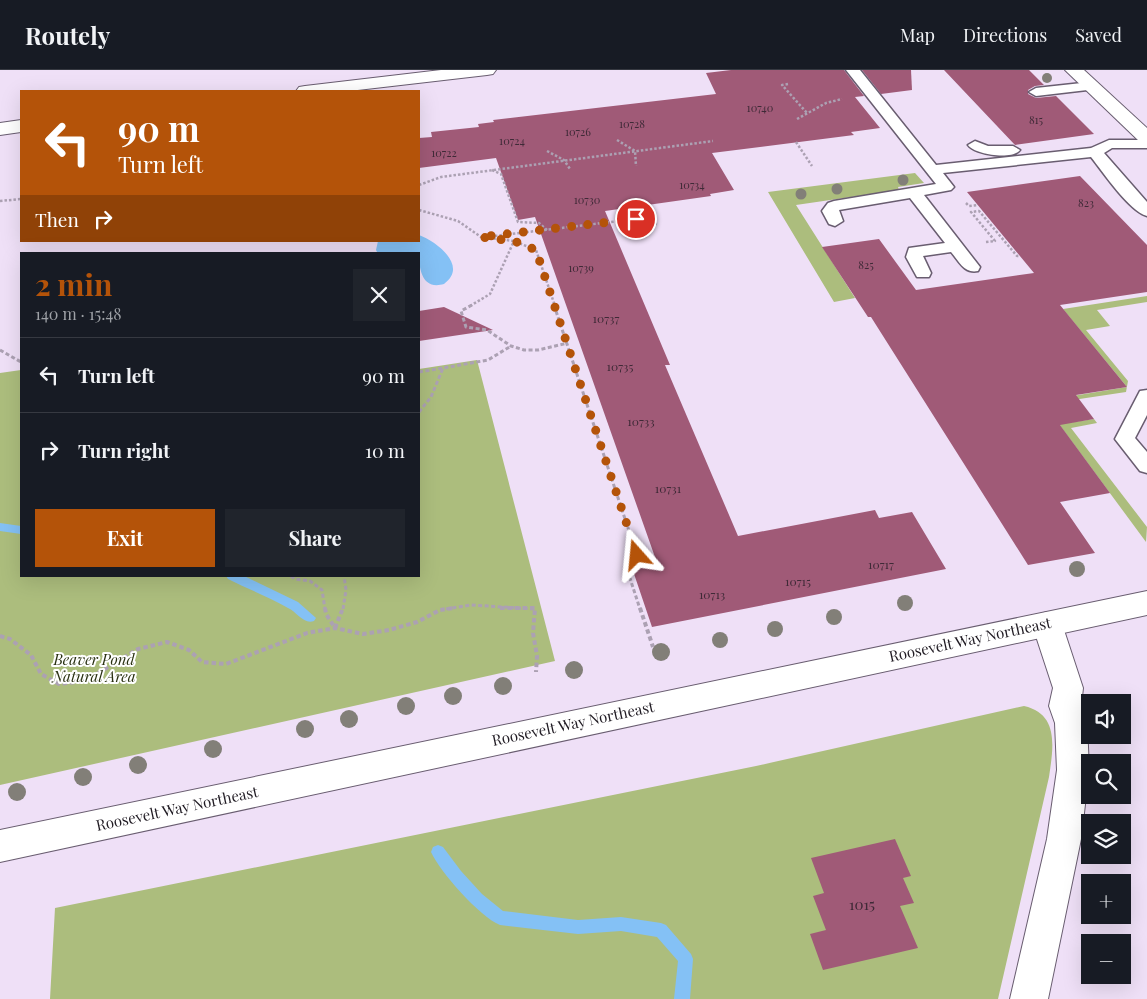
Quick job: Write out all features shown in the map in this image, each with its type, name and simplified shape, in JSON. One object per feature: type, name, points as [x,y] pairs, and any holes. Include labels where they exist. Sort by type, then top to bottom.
[{"type":"main road","points":[[314,90],[487,70]]},
{"type":"main road","points":[[1074,70],[1145,138]]},
{"type":"main road","points":[[0,129],[20,126]]},
{"type":"main road","name":"Roosevelt Way Northeast","points":[[0,846],[1147,603]]},
{"type":"main road","points":[[1029,999],[1064,839],[1073,770],[1071,724],[1065,706],[1068,688],[1047,624]]},
{"type":"lane","points":[[835,221],[830,211],[834,206],[915,194],[946,187],[853,70]]},
{"type":"lane","points":[[1036,92],[1091,86]]},
{"type":"lane","points":[[932,170],[1095,152],[1108,144],[1145,138]]},
{"type":"lane","points":[[974,145],[985,150],[998,151],[1145,138]]},
{"type":"lane","points":[[1095,152],[1132,187],[1147,211]]},
{"type":"lane","points":[[915,194],[972,267]]},
{"type":"lane","points":[[923,273],[914,258],[915,252],[956,246]]},
{"type":"lane","points":[[1147,396],[1125,439],[1147,466]]},
{"type":"path","points":[[788,84],[782,85],[807,113]]},
{"type":"path","points":[[796,119],[826,103],[842,99]]},
{"type":"path","points":[[617,140],[635,151]]},
{"type":"path","points":[[420,184],[431,179],[713,141]]},
{"type":"path","points":[[796,142],[812,166]]},
{"type":"path","points":[[635,151],[636,166]]},
{"type":"path","points":[[547,152],[564,160],[570,169]]},
{"type":"path","points":[[492,170],[501,174],[518,222],[539,223],[547,230]]},
{"type":"path","points":[[0,201],[20,199]]},
{"type":"path","points":[[967,204],[969,206],[978,205]]},
{"type":"path","points":[[420,210],[458,221],[480,237],[514,241],[536,250],[637,555],[625,563],[653,647]]},
{"type":"path","points":[[992,237],[972,212],[979,211],[1016,256],[1020,256]]},
{"type":"path","points":[[480,237],[636,219],[656,224]]},
{"type":"path","points":[[514,241],[488,297],[461,311],[466,327],[493,333],[511,346],[530,350],[568,343]]},
{"type":"path","points":[[420,372],[488,360],[496,357],[511,346]]},
{"type":"path","points":[[0,350],[20,361]]},
{"type":"path","points":[[420,411],[431,397],[443,368]]},
{"type":"path","points":[[293,577],[310,581],[322,590],[326,614],[335,628]]},
{"type":"path","points":[[335,628],[345,607],[347,590],[344,577]]},
{"type":"path","points":[[0,636],[10,640],[31,655],[41,674],[59,684],[85,681],[138,649],[167,642],[189,650],[202,662],[226,664],[284,640],[335,628],[363,634],[389,630],[417,622],[440,610],[471,605],[502,608],[535,608],[533,633],[538,656],[536,672]]},
{"type":"green space","points":[[915,173],[924,183],[898,187],[899,190],[796,205],[855,298],[834,302],[768,192]]},
{"type":"green space","points":[[1147,296],[1147,302],[1097,310],[1110,326],[1086,330],[1128,381],[1127,387],[1063,309]]},
{"type":"green space","name":"Beaver Pond Natural Area","points":[[477,360],[555,661],[0,785],[0,373],[20,370],[20,577],[420,577],[420,369]]},
{"type":"green space","points":[[1127,387],[1126,392],[1053,403],[1067,423],[1094,419],[1097,423],[1071,428],[1147,527],[1146,542],[1042,401]]},
{"type":"green space","points":[[1024,706],[1036,710],[1049,725],[1052,734],[1052,755],[1049,777],[998,999],[50,999],[55,908],[756,766]]},
{"type":"water","points":[[420,235],[441,248],[447,255],[452,262],[453,270],[451,277],[444,284],[431,284],[427,282],[421,273],[420,252],[377,252],[378,242],[420,242]]},
{"type":"building","points":[[731,70],[844,70],[864,96],[855,97],[880,128],[851,132],[854,135],[712,153],[734,190],[710,194],[711,196],[605,211],[670,365],[665,365],[738,536],[875,510],[879,518],[912,512],[946,569],[652,627],[631,565],[656,560],[535,217],[518,220],[496,158],[420,168],[420,138],[432,137],[431,132],[479,127],[478,124],[494,122],[493,120],[716,94],[706,73]]},
{"type":"building","points":[[862,70],[911,70],[912,90],[881,94]]},
{"type":"building","points":[[944,70],[1029,70],[1044,85],[1035,86],[1028,90],[1028,94],[1036,98],[1056,96],[1094,134],[1015,145]]},
{"type":"building","points":[[1080,176],[1147,245],[1147,292],[1060,305],[1127,387],[1076,395],[1094,419],[1060,425],[1110,493],[1060,502],[1095,553],[1028,565],[871,317],[868,317],[822,247],[879,239],[916,290],[1034,273],[967,192]]},
{"type":"building","points":[[444,307],[493,330],[420,341],[420,311]]},
{"type":"building","points":[[895,839],[911,876],[903,878],[914,903],[900,906],[918,948],[823,970],[810,934],[826,930],[813,896],[824,893],[811,858]]},
{"type":"waterway","points":[[0,527],[20,530]]},
{"type":"waterway","points":[[234,577],[294,605],[310,618]]},
{"type":"waterway","points":[[438,852],[477,899],[500,918],[578,927],[621,924],[661,930],[686,959],[682,999]]},
{"type":"route","points":[[636,219],[480,237],[514,241],[536,250],[637,555]]}]
